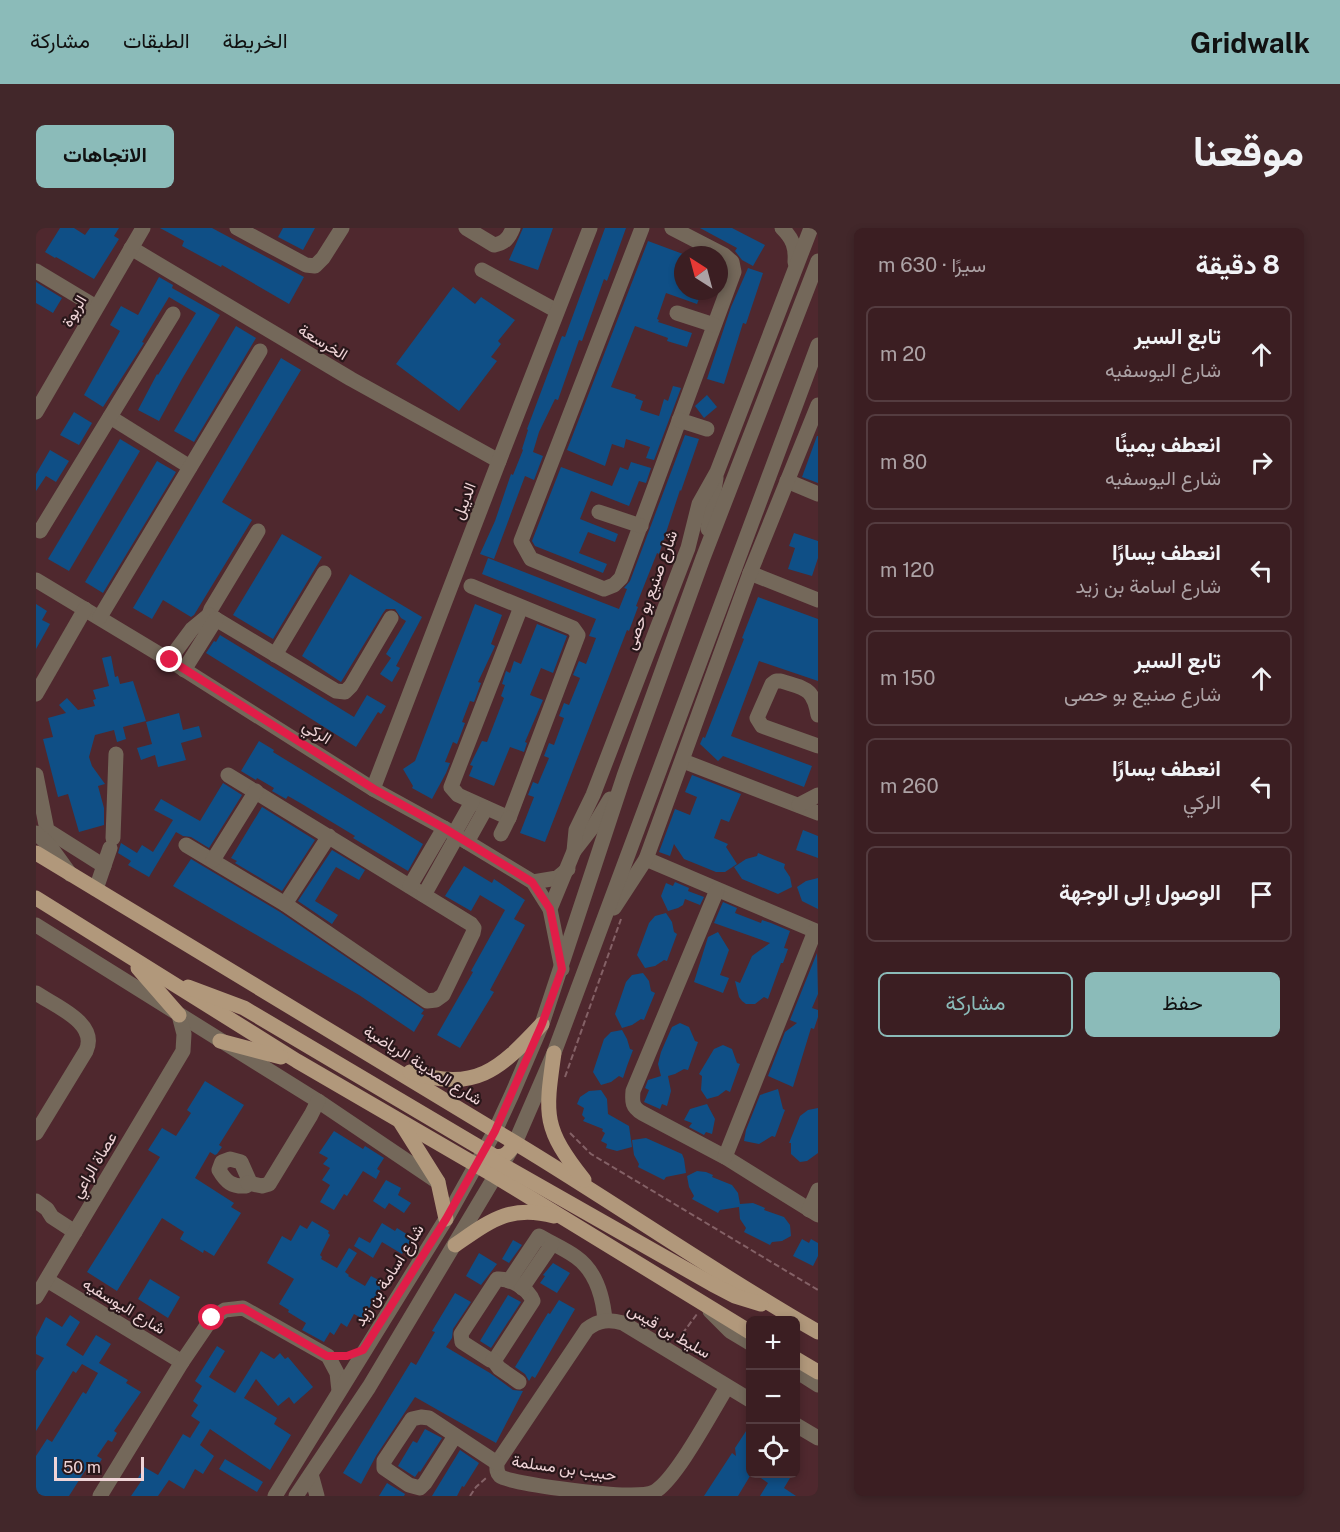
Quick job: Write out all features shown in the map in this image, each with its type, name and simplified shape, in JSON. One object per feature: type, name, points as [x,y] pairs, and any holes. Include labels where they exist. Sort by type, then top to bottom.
[{"type":"main road","name":"شارع المدينة الرياضية","points":[[36,853],[395,1068],[818,1332]]},
{"type":"main road","points":[[36,898],[297,1061],[476,1165],[488,1157],[499,1170],[567,1220],[746,1330]]},
{"type":"main road","points":[[127,955],[178,1015]]},
{"type":"main road","points":[[165,980],[244,1008],[496,1157],[508,1153],[515,1143]]},
{"type":"main road","points":[[395,1068],[440,1079],[458,1080],[477,1077],[502,1064],[542,1024]]},
{"type":"main road","points":[[220,1041],[297,1061]]},
{"type":"main road","points":[[554,1053],[549,1094],[551,1128],[562,1150],[591,1189]]},
{"type":"main road","points":[[400,1120],[438,1182],[446,1219]]},
{"type":"main road","points":[[499,1170],[725,1292],[778,1309]]},
{"type":"main road","points":[[456,1245],[489,1222],[514,1212],[531,1212],[567,1220]]},
{"type":"main road","points":[[800,1362],[818,1372]]},
{"type":"street","name":"الربوة","points":[[36,412],[143,228]]},
{"type":"street","points":[[237,228],[306,265],[315,266],[323,258],[342,228]]},
{"type":"street","points":[[466,228],[494,245],[508,238],[513,228]]},
{"type":"street","name":"الديبل","points":[[374,789],[498,461],[590,228]]},
{"type":"street","points":[[642,228],[521,541],[531,559],[604,588],[614,585],[621,578],[734,272],[732,262],[724,255],[672,228]]},
{"type":"street","points":[[782,228],[790,235],[796,249],[795,269]]},
{"type":"street","name":"شارع صنيع بو حصى","points":[[550,909],[574,851],[576,831],[593,795],[688,548],[703,494],[717,472],[811,228]]},
{"type":"street","name":"الخرسعة","points":[[131,248],[351,380],[498,461]]},
{"type":"street","points":[[476,1165],[495,1131],[542,1024],[624,776],[703,558],[818,261]]},
{"type":"street","points":[[482,270],[557,312]]},
{"type":"street","points":[[36,271],[96,307]]},
{"type":"street","points":[[677,313],[714,325]]},
{"type":"street","points":[[40,531],[173,314]]},
{"type":"street","points":[[296,1496],[369,1387],[515,1143],[554,1053],[818,345]]},
{"type":"street","points":[[100,617],[260,351]]},
{"type":"street","points":[[599,930],[646,859],[750,573],[818,405]]},
{"type":"street","points":[[110,417],[190,467]]},
{"type":"street","points":[[680,420],[730,437]]},
{"type":"street","points":[[703,558],[717,472]]},
{"type":"street","points":[[787,481],[818,494]]},
{"type":"street","points":[[599,512],[641,526]]},
{"type":"street","points":[[258,531],[210,609],[213,617],[336,691],[345,692],[351,686],[391,618]]},
{"type":"street","points":[[275,655],[324,573]]},
{"type":"street","points":[[750,573],[818,600]]},
{"type":"street","name":"الركي","points":[[36,580],[170,660],[374,789],[532,882],[550,909]]},
{"type":"street","points":[[471,586],[573,628],[578,635],[501,834]]},
{"type":"street","points":[[509,818],[453,791],[452,782],[521,607]]},
{"type":"street","points":[[36,694],[86,609]]},
{"type":"street","points":[[170,660],[192,629],[213,617]]},
{"type":"street","points":[[184,670],[213,617]]},
{"type":"street","points":[[818,715],[814,698],[809,691],[776,681],[772,684],[757,718],[762,726],[818,746]]},
{"type":"street","points":[[96,890],[111,843],[116,754]]},
{"type":"street","points":[[683,761],[818,813]]},
{"type":"street","points":[[186,845],[285,904],[427,1001],[443,996],[474,928],[471,924],[228,774]]},
{"type":"street","points":[[36,775],[47,830],[104,866]]},
{"type":"street","points":[[574,851],[595,824],[624,776]]},
{"type":"street","points":[[213,860],[256,791]]},
{"type":"street","points":[[799,805],[818,795]]},
{"type":"street","points":[[410,886],[479,805]]},
{"type":"street","points":[[36,833],[48,844],[70,874]]},
{"type":"street","points":[[424,895],[455,835]]},
{"type":"street","points":[[285,904],[329,836]]},
{"type":"street","points":[[646,859],[817,932],[725,1157]]},
{"type":"street","points":[[532,882],[557,878],[568,869]]},
{"type":"street","points":[[717,891],[633,1091],[632,1102],[642,1113],[725,1157],[814,1213],[818,1190]]},
{"type":"street","points":[[550,909],[562,969]]},
{"type":"street","points":[[36,925],[318,1101],[438,1182]]},
{"type":"street","points":[[36,993],[82,1023],[89,1041],[86,1051],[36,1133]]},
{"type":"street","points":[[178,1015],[184,1034],[183,1051]]},
{"type":"street","points":[[183,1051],[199,1042],[220,1041]]},
{"type":"street","name":"عصاة الراعي","points":[[37,1295],[183,1051]]},
{"type":"street","points":[[248,1183],[262,1186],[269,1184],[318,1101]]},
{"type":"street","name":"شارع اسامة بن زيد","points":[[275,1496],[363,1350],[446,1219],[476,1165]]},
{"type":"street","points":[[42,1205],[57,1209],[78,1227]]},
{"type":"street","name":"سليط بن قيس","points":[[516,1285],[545,1240],[578,1258],[595,1280],[603,1301],[605,1320],[623,1323],[746,1398]]},
{"type":"street","points":[[493,1360],[533,1301],[531,1295],[505,1279],[497,1279],[461,1334],[462,1342],[493,1360],[499,1368],[519,1382]]},
{"type":"street","name":"شارع اليوسفيه","points":[[47,1280],[182,1362]]},
{"type":"street","name":"سليط بن قيس","points":[[704,1305],[730,1331],[746,1341]]},
{"type":"street","points":[[100,1496],[182,1362],[212,1318],[225,1310],[243,1308],[327,1356],[338,1373],[339,1391]]},
{"type":"street","name":"حبيب بن مسلمة","points":[[605,1320],[594,1323],[587,1329],[497,1467],[500,1476],[507,1480],[528,1484],[630,1496],[652,1493],[671,1477],[727,1387]]},
{"type":"street","points":[[327,1356],[347,1356],[363,1350]]},
{"type":"street","points":[[800,1374],[818,1385]]},
{"type":"street","points":[[454,1437],[425,1484],[420,1488],[409,1485],[384,1468],[384,1461],[412,1419],[421,1417],[429,1418],[497,1467]]},
{"type":"street","points":[[800,1428],[818,1438]]},
{"type":"street","points":[[311,1474],[317,1496]]},
{"type":"path","points":[[564,1079],[589,1015],[616,932],[625,914]]},
{"type":"path","points":[[569,1132],[591,1154],[818,1290]]},
{"type":"path","points":[[670,1351],[704,1305]]},
{"type":"path","points":[[470,1496],[497,1467]]},
{"type":"building","points":[[60,228],[74,228],[85,235],[90,228],[119,228],[114,236],[119,239],[94,279],[45,252]]},
{"type":"building","points":[[160,228],[212,228],[304,277],[289,304],[222,265],[221,267],[182,246],[184,241]]},
{"type":"building","points":[[283,228],[315,228],[303,250],[278,237]]},
{"type":"building","points":[[523,228],[553,228],[538,270],[509,260]]},
{"type":"building","points":[[605,228],[626,228],[607,281],[604,279],[582,341],[579,340],[558,400],[555,399],[539,432],[533,452],[543,456],[534,480],[525,476],[494,559],[480,554],[495,521],[511,474],[513,475],[523,450],[527,429],[562,336],[565,337]]},
{"type":"building","points":[[700,228],[732,228],[765,245],[753,266],[742,260],[735,251],[737,248]]},
{"type":"building","points":[[648,241],[674,251],[674,296],[666,293],[657,319],[658,322],[692,333],[687,347],[667,341],[668,338],[635,326],[611,387],[636,395],[635,398],[643,401],[640,410],[659,416],[664,399],[668,401],[673,386],[681,388],[654,460],[646,458],[650,447],[626,439],[624,448],[612,444],[605,466],[567,450]]},
{"type":"building","points":[[748,268],[763,273],[746,324],[743,323],[724,384],[707,379],[731,307]]},
{"type":"building","points":[[159,277],[173,285],[172,288],[220,315],[159,421],[138,410],[157,374],[196,313],[169,297],[142,342],[144,343],[103,407],[84,395],[120,331],[110,325],[121,306],[138,315]]},
{"type":"building","points":[[36,282],[62,298],[53,313],[36,303]]},
{"type":"building","points":[[453,287],[475,304],[481,297],[515,320],[498,341],[501,344],[491,357],[497,361],[459,411],[396,364]]},
{"type":"building","points":[[686,300],[699,300],[697,304]]},
{"type":"building","points":[[236,326],[256,338],[194,442],[174,431]]},
{"type":"building","points":[[281,358],[301,370],[222,502],[252,520],[194,615],[191,617],[163,600],[152,619],[133,608]]},
{"type":"building","points":[[707,395],[717,407],[704,418],[695,406]]},
{"type":"building","points":[[74,412],[92,423],[79,445],[60,435]]},
{"type":"building","points":[[685,435],[699,439],[659,554],[657,553],[636,606],[638,607],[629,631],[627,630],[545,842],[520,833],[534,797],[528,795],[533,782],[538,784],[549,758],[544,756],[549,743],[554,745],[564,718],[559,716],[564,703],[569,705],[580,678],[573,675],[579,661],[586,664],[596,638],[589,636],[596,619],[482,574],[488,558],[619,609],[627,589],[624,588],[630,581]]},
{"type":"building","points":[[818,436],[818,483],[802,477]]},
{"type":"building","points":[[120,439],[140,451],[69,571],[48,559]]},
{"type":"building","points":[[50,450],[69,461],[56,482],[46,476],[36,491],[36,474]]},
{"type":"building","points":[[157,461],[176,472],[103,593],[85,582]]},
{"type":"building","points":[[631,462],[651,468],[646,483],[639,481],[629,506],[591,491],[580,519],[618,534],[615,542],[588,532],[579,553],[607,564],[603,573],[535,546],[532,541],[561,467],[612,486],[620,467],[628,470]]},
{"type":"building","points":[[794,533],[818,541],[818,558],[812,576],[788,569],[795,548],[789,546]]},
{"type":"building","points":[[282,534],[322,557],[273,639],[233,615]]},
{"type":"building","points":[[350,574],[422,617],[396,666],[400,668],[392,682],[380,674],[391,658],[386,654],[406,621],[395,609],[386,609],[383,613],[341,682],[302,656]]},
{"type":"building","points":[[758,597],[818,619],[818,681],[759,661],[731,736],[812,766],[804,787],[723,756],[718,761],[700,744],[703,737],[705,738]]},
{"type":"building","points":[[36,604],[47,611],[42,620],[50,624],[36,649]]},
{"type":"building","points":[[475,604],[502,615],[491,644],[495,646],[478,682],[481,683],[474,702],[470,701],[457,744],[453,742],[445,762],[450,763],[432,799],[412,788],[403,769],[415,761]]},
{"type":"building","points":[[537,624],[567,636],[553,673],[541,668],[530,695],[543,700],[525,742],[527,743],[524,752],[510,747],[494,786],[469,776],[473,766],[470,765],[482,741],[487,742],[504,698],[501,696],[506,671],[510,673],[514,661],[521,664]]},
{"type":"building","points":[[220,635],[354,717],[367,695],[386,706],[381,714],[378,712],[356,747],[206,653]]},
{"type":"building","points":[[111,656],[115,677],[118,676],[120,684],[133,681],[146,721],[123,727],[126,739],[117,742],[114,730],[95,735],[89,757],[92,766],[105,784],[98,786],[104,808],[104,825],[79,832],[68,794],[58,797],[43,739],[53,737],[48,718],[66,713],[59,705],[67,698],[78,710],[95,706],[93,700],[96,699],[93,690],[109,686],[102,658]]},
{"type":"building","points":[[179,713],[183,730],[199,726],[202,737],[181,743],[186,760],[158,767],[155,755],[141,760],[137,748],[152,744],[146,722]]},
{"type":"building","points":[[259,741],[274,750],[273,752],[423,844],[408,871],[302,804],[288,796],[286,799],[272,791],[274,788],[241,771]]},
{"type":"building","points":[[692,775],[741,794],[729,822],[721,819],[714,838],[728,844],[726,847],[737,864],[725,872],[716,872],[684,859],[674,844],[670,856],[659,852],[675,809],[690,815],[697,797],[685,792]]},
{"type":"building","points":[[223,783],[242,795],[209,848],[191,837],[176,832],[149,877],[128,865],[131,861],[118,853],[121,843],[137,853],[142,845],[153,852],[173,820],[154,810],[161,799],[200,821]]},
{"type":"building","points":[[262,807],[315,840],[282,891],[235,863],[237,861],[231,858]]},
{"type":"building","points":[[803,830],[818,836],[818,858],[796,850]]},
{"type":"building","points":[[332,850],[365,870],[359,880],[336,867],[315,901],[338,915],[332,924],[298,901]]},
{"type":"building","points":[[758,853],[785,864],[784,868],[790,877],[792,887],[778,894],[742,879],[734,867],[746,859],[757,856]]},
{"type":"building","points":[[191,859],[280,912],[424,1010],[421,1014],[424,1015],[414,1032],[359,995],[173,886]]},
{"type":"building","points":[[464,866],[492,883],[494,879],[525,900],[514,919],[525,925],[490,990],[494,992],[460,1048],[437,1035],[505,910],[480,895],[471,911],[445,896]]},
{"type":"building","points":[[818,878],[818,909],[802,901],[797,887],[806,881]]},
{"type":"building","points":[[675,882],[689,888],[688,891],[704,897],[700,905],[685,899],[683,905],[668,911],[661,896],[666,883],[673,886]]},
{"type":"building","points":[[723,902],[737,908],[735,913],[790,931],[784,948],[788,949],[768,999],[764,997],[755,1004],[746,1004],[739,997],[735,981],[740,983],[752,956],[770,943],[714,923]]},
{"type":"building","points":[[666,913],[677,934],[667,961],[664,960],[655,966],[645,968],[637,955],[649,923],[655,916]]},
{"type":"building","points":[[718,932],[729,950],[720,975],[729,978],[723,993],[694,982],[708,937]]},
{"type":"building","points":[[817,953],[818,994],[812,1008],[818,1010],[818,1017],[814,1029],[811,1028],[793,1087],[768,1076],[785,1032],[797,1023],[790,1020]]},
{"type":"building","points":[[643,973],[649,981],[651,991],[655,993],[644,1020],[641,1019],[622,1028],[615,1014],[626,982],[632,975]]},
{"type":"building","points":[[680,1023],[689,1027],[695,1041],[698,1042],[688,1070],[684,1069],[668,1076],[671,1091],[667,1106],[662,1104],[660,1109],[644,1102],[649,1090],[645,1088],[648,1080],[661,1076],[658,1064],[661,1052],[672,1027]]},
{"type":"building","points":[[622,1030],[630,1049],[633,1050],[623,1078],[619,1076],[601,1085],[593,1072],[604,1039],[611,1032]]},
{"type":"building","points":[[723,1045],[732,1049],[737,1063],[740,1064],[730,1092],[726,1090],[718,1096],[707,1099],[701,1090],[702,1076],[699,1074],[714,1049]]},
{"type":"building","points":[[205,1081],[244,1105],[219,1145],[222,1147],[215,1155],[210,1152],[195,1178],[234,1203],[231,1207],[241,1213],[214,1256],[204,1250],[203,1253],[180,1239],[184,1232],[162,1218],[117,1291],[87,1272],[160,1157],[148,1150],[162,1128],[176,1136],[191,1113],[187,1110]]},
{"type":"building","points":[[778,1089],[785,1110],[775,1137],[772,1136],[759,1144],[744,1141],[760,1095]]},
{"type":"building","points":[[601,1090],[607,1099],[608,1114],[629,1126],[632,1147],[617,1151],[606,1148],[607,1144],[601,1141],[605,1133],[603,1129],[583,1121],[584,1108],[577,1104],[580,1097],[589,1091]]},
{"type":"building","points":[[707,1104],[715,1119],[712,1134],[706,1132],[704,1135],[689,1127],[692,1123],[684,1120],[690,1109]]},
{"type":"building","points":[[818,1108],[818,1153],[807,1161],[800,1162],[791,1154],[791,1143],[789,1143],[800,1116],[808,1110]]},
{"type":"building","points":[[334,1131],[363,1149],[365,1146],[384,1158],[377,1169],[380,1171],[376,1179],[363,1171],[347,1196],[344,1194],[334,1210],[320,1202],[330,1185],[322,1180],[330,1168],[323,1164],[328,1158],[319,1153]]},
{"type":"building","points":[[646,1138],[682,1154],[686,1173],[666,1177],[664,1180],[638,1167],[632,1140]]},
{"type":"building","points":[[697,1171],[706,1172],[732,1185],[738,1193],[740,1204],[753,1203],[765,1208],[764,1210],[784,1217],[790,1225],[791,1236],[782,1241],[772,1242],[770,1245],[744,1232],[746,1228],[740,1219],[739,1207],[720,1210],[718,1213],[692,1199],[694,1196],[687,1176]]},
{"type":"building","points":[[386,1180],[401,1188],[398,1195],[411,1203],[404,1213],[389,1203],[385,1209],[373,1201]]},
{"type":"building","points":[[312,1221],[329,1231],[330,1235],[320,1255],[321,1259],[337,1268],[349,1248],[357,1253],[345,1272],[348,1276],[365,1286],[371,1276],[384,1283],[363,1319],[354,1314],[347,1327],[341,1323],[334,1335],[330,1332],[324,1342],[302,1330],[306,1323],[279,1304],[294,1279],[267,1263],[282,1236],[291,1241],[300,1225],[307,1229]]},
{"type":"building","points":[[382,1223],[395,1231],[397,1228],[413,1238],[402,1254],[382,1242],[373,1258],[354,1246],[359,1237],[370,1243]]},
{"type":"building","points":[[802,1239],[809,1243],[811,1239],[818,1243],[818,1256],[813,1266],[793,1256]]},
{"type":"building","points":[[513,1240],[522,1245],[509,1263],[502,1259]]},
{"type":"building","points":[[479,1253],[497,1264],[481,1285],[466,1276]]},
{"type":"building","points":[[553,1263],[570,1273],[557,1293],[540,1283],[545,1276],[543,1275]]},
{"type":"building","points":[[150,1279],[180,1297],[168,1318],[138,1299]]},
{"type":"building","points":[[455,1293],[471,1302],[453,1329],[452,1338],[446,1347],[490,1373],[513,1390],[523,1391],[496,1443],[415,1397],[376,1456],[361,1484],[343,1473],[411,1362],[416,1365],[435,1332],[432,1331]]},
{"type":"building","points":[[508,1295],[521,1302],[491,1348],[480,1341]]},
{"type":"building","points":[[559,1300],[575,1309],[535,1378],[532,1376],[529,1381],[525,1374],[515,1367],[548,1313],[550,1314]]},
{"type":"building","points":[[70,1315],[80,1322],[66,1345],[83,1356],[96,1335],[111,1344],[99,1363],[128,1380],[126,1383],[141,1392],[114,1431],[117,1433],[112,1442],[108,1440],[97,1456],[102,1459],[97,1467],[90,1463],[69,1496],[36,1496],[36,1456],[47,1439],[52,1442],[83,1392],[86,1394],[98,1373],[82,1364],[76,1373],[73,1371],[36,1431],[36,1371],[44,1358],[36,1354],[36,1337],[46,1317],[62,1327]]},
{"type":"building","points":[[217,1346],[225,1351],[209,1377],[235,1393],[261,1351],[274,1359],[280,1353],[285,1359],[288,1357],[313,1387],[294,1404],[289,1397],[278,1406],[256,1379],[244,1398],[277,1418],[274,1424],[291,1435],[270,1470],[210,1429],[200,1445],[214,1456],[203,1474],[195,1469],[184,1489],[169,1480],[158,1496],[131,1496],[142,1480],[138,1478],[144,1467],[158,1475],[183,1434],[190,1438],[200,1422],[191,1416],[198,1405],[193,1401],[202,1386],[195,1381]]},
{"type":"building","points":[[425,1429],[442,1438],[415,1477],[398,1466],[413,1441],[417,1443]]},
{"type":"building","points":[[746,1431],[746,1478],[749,1478],[738,1496],[704,1496],[732,1453],[736,1456],[735,1448]]},
{"type":"building","points":[[460,1450],[479,1463],[457,1496],[432,1496]]},
{"type":"building","points":[[225,1459],[263,1482],[257,1492],[219,1469]]},
{"type":"building","points":[[761,1478],[790,1478],[784,1488],[796,1496],[760,1496],[768,1483]]},
{"type":"building","points":[[387,1483],[405,1494],[404,1496],[379,1496]]},
{"type":"route","points":[[170,660],[374,789],[444,828],[532,882],[550,909],[562,969],[542,1024],[495,1131],[446,1219],[363,1350],[347,1356],[327,1356],[243,1308],[225,1310],[212,1318]]}]
